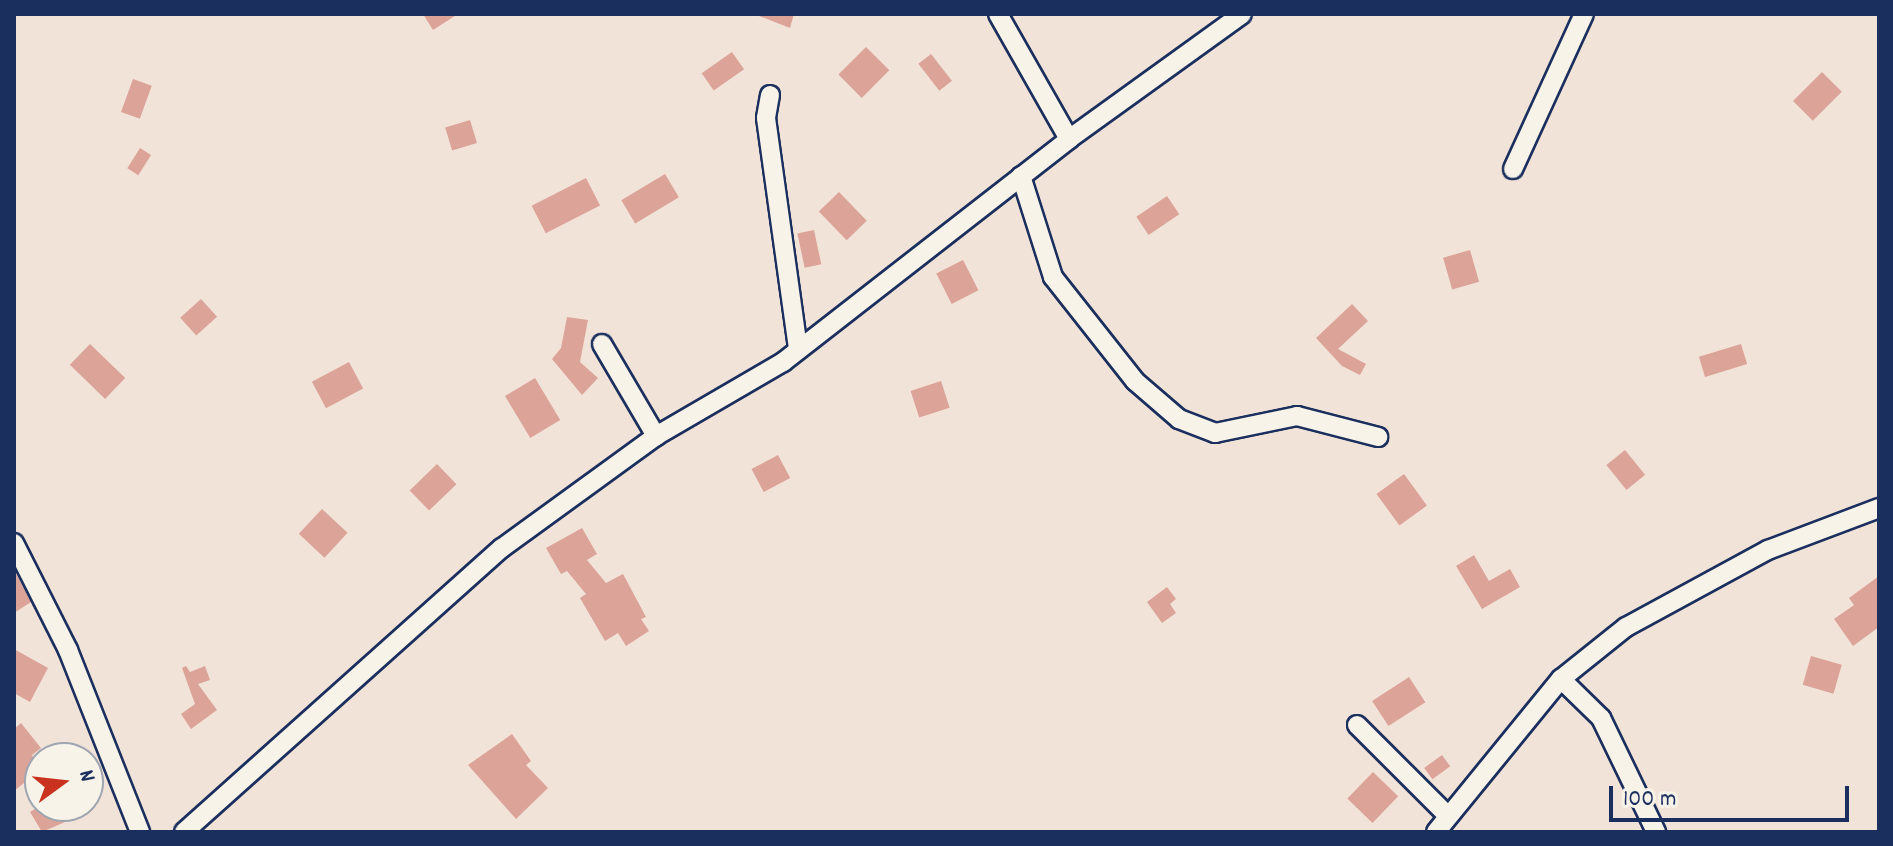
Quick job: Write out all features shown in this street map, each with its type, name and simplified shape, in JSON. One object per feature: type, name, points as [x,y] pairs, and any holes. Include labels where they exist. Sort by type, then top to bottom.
[{"type":"street","points":[[184,832],[502,548],[656,436],[798,350],[1069,139],[1242,14]]},
{"type":"street","points":[[1513,169],[1584,14]]},
{"type":"street","points":[[1002,16],[1069,139]]},
{"type":"street","points":[[770,95],[766,118],[798,350]]},
{"type":"street","points":[[1021,176],[1053,277],[1135,381],[1179,419],[1215,433],[1297,416],[1378,437]]},
{"type":"street","points":[[602,344],[656,436]]},
{"type":"street","points":[[1436,832],[1561,679],[1626,627],[1768,550],[1879,508]]},
{"type":"street","points":[[14,543],[68,650],[140,832]]},
{"type":"street","points":[[1561,679],[1601,718],[1656,832]]},
{"type":"street","points":[[1357,725],[1448,816]]},
{"type":"building","points":[[423,14],[458,14],[433,30]]},
{"type":"building","points":[[754,14],[794,14],[790,28]]},
{"type":"building","points":[[866,47],[889,70],[862,98],[838,75]]},
{"type":"building","points":[[732,52],[744,69],[714,90],[702,73]]},
{"type":"building","points":[[931,54],[952,81],[939,91],[918,64]]},
{"type":"building","points":[[1822,72],[1842,92],[1813,121],[1793,101]]},
{"type":"building","points":[[133,79],[152,86],[140,119],[121,112]]},
{"type":"building","points":[[470,120],[477,143],[452,151],[445,128]]},
{"type":"building","points":[[140,148],[151,155],[138,175],[127,168]]},
{"type":"building","points":[[665,174],[679,197],[635,223],[621,200]]},
{"type":"building","points":[[586,178],[600,206],[546,233],[532,206]]},
{"type":"building","points":[[839,192],[867,221],[847,240],[819,211]]},
{"type":"building","points":[[1167,196],[1179,214],[1149,235],[1136,217]]},
{"type":"building","points":[[814,230],[821,264],[805,268],[797,234]]},
{"type":"building","points":[[1470,250],[1479,282],[1452,289],[1443,258]]},
{"type":"building","points":[[963,260],[978,290],[952,304],[936,274]]},
{"type":"building","points":[[201,299],[217,317],[196,336],[180,318]]},
{"type":"building","points":[[1352,304],[1368,321],[1338,349],[1366,364],[1360,375],[1342,366],[1316,338]]},
{"type":"building","points":[[567,317],[588,320],[580,362],[598,378],[582,395],[552,359],[561,348]]},
{"type":"building","points":[[90,344],[125,378],[105,399],[70,365]]},
{"type":"building","points":[[1741,344],[1747,364],[1705,377],[1699,357]]},
{"type":"building","points":[[349,362],[363,388],[326,408],[312,382]]},
{"type":"building","points":[[535,378],[560,420],[530,438],[505,396]]},
{"type":"building","points":[[941,381],[950,408],[919,418],[911,391]]},
{"type":"building","points":[[1625,450],[1645,475],[1626,490],[1606,465]]},
{"type":"building","points":[[778,455],[790,478],[764,492],[752,469]]},
{"type":"building","points":[[437,464],[456,484],[429,511],[410,490]]},
{"type":"building","points":[[1404,474],[1427,506],[1399,526],[1376,494]]},
{"type":"building","points":[[322,509],[348,533],[324,558],[299,534]]},
{"type":"building","points":[[582,528],[597,554],[587,560],[606,583],[623,574],[646,617],[641,619],[649,631],[626,646],[618,633],[605,641],[580,598],[586,594],[567,571],[561,574],[546,548]]},
{"type":"building","points":[[1474,555],[1489,581],[1510,569],[1520,587],[1482,609],[1456,566]]},
{"type":"building","points":[[14,570],[31,602],[14,613]]},
{"type":"building","points":[[1879,576],[1879,627],[1853,646],[1834,619],[1854,605],[1849,598]]},
{"type":"building","points":[[1167,587],[1176,599],[1170,604],[1176,613],[1162,623],[1147,602]]},
{"type":"building","points":[[14,649],[48,668],[30,702],[14,693]]},
{"type":"building","points":[[1811,656],[1842,665],[1833,694],[1803,685]]},
{"type":"building","points":[[186,666],[190,672],[205,666],[210,680],[198,684],[217,710],[191,729],[181,714],[195,704],[182,668]]},
{"type":"building","points":[[1409,677],[1425,702],[1388,726],[1372,701]]},
{"type":"building","points":[[21,723],[36,742],[24,742],[24,783],[14,791],[14,729]]},
{"type":"building","points":[[512,734],[531,761],[526,765],[548,788],[516,819],[468,765]]},
{"type":"building","points":[[1442,755],[1450,766],[1432,779],[1424,768]]},
{"type":"building","points":[[1373,772],[1398,796],[1372,823],[1347,799]]},
{"type":"building","points":[[36,822],[65,822],[42,832]]}]
